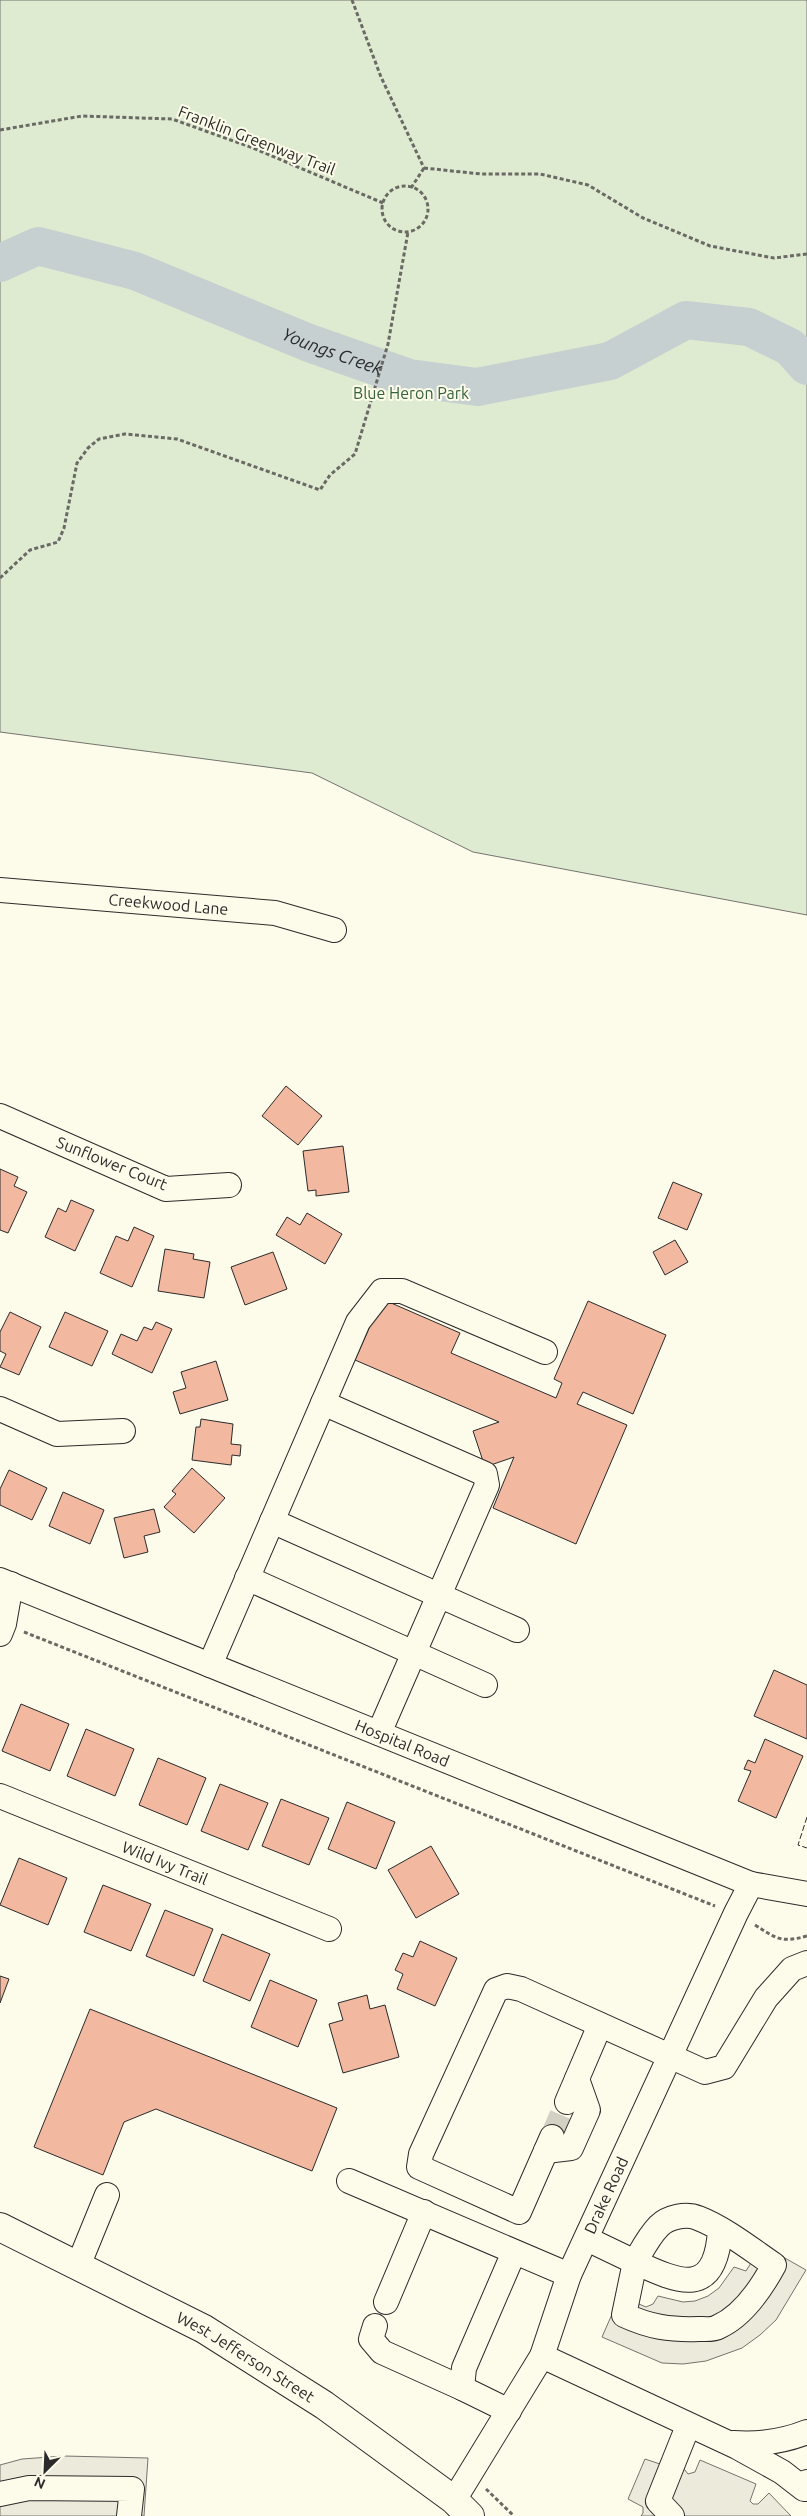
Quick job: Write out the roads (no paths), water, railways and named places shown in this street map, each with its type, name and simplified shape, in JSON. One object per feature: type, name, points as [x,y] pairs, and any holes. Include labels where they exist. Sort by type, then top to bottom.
[{"type":"main road","name":"West Jefferson Street","points":[[0,2228],[204,2329],[324,2404],[465,2512]]},
{"type":"street","name":"Creekwood Lane","points":[[0,890],[275,913],[334,930]]},
{"type":"street","name":"Sunflower Court","points":[[0,1116],[166,1189],[230,1185]]},
{"type":"street","points":[[210,1665],[358,1322],[382,1291],[402,1291],[545,1352]]},
{"type":"street","points":[[323,1403],[485,1474],[487,1485],[379,1733]]},
{"type":"street","points":[[0,1409],[57,1434],[122,1431]]},
{"type":"street","points":[[272,1521],[516,1630]]},
{"type":"street","points":[[248,1578],[485,1686]]},
{"type":"street","points":[[2,1629],[5,1582]]},
{"type":"street","name":"Hospital Road","points":[[5,1582],[752,1884],[807,1894]]},
{"type":"street","name":"Wild Ivy Trail","points":[[0,1796],[329,1929]]},
{"type":"street","name":"Drake Road","points":[[465,2512],[509,2411],[542,2356],[569,2275],[669,2056],[736,1913],[752,1884]]},
{"type":"street","points":[[577,2079],[588,2110],[571,2148],[549,2144],[519,2212],[419,2168],[421,2154],[496,1990],[507,1986],[522,1989],[705,2072],[724,2067],[766,1998],[792,1969],[807,1963]]},
{"type":"street","points":[[567,2102],[600,2025]]},
{"type":"street","points":[[349,2181],[569,2275]]},
{"type":"street","points":[[78,2266],[107,2195]]},
{"type":"street","points":[[386,2302],[424,2212]]},
{"type":"street","points":[[678,2216],[697,2217],[774,2265],[762,2287],[747,2304],[717,2328],[672,2330],[640,2322],[624,2315],[635,2262],[659,2225],[678,2216]]},
{"type":"street","points":[[586,2239],[669,2278],[690,2281],[705,2274],[715,2262],[720,2231]]},
{"type":"street","points":[[462,2388],[464,2368],[514,2252]]},
{"type":"street","points":[[375,2326],[371,2340],[382,2352],[509,2411]]},
{"type":"street","points":[[542,2356],[725,2442],[806,2487]]},
{"type":"street","points":[[672,2516],[658,2502],[688,2426]]},
{"type":"street","points":[[725,2442],[764,2444],[789,2439],[807,2432]]},
{"type":"street","points":[[0,2494],[29,2488],[132,2489],[129,2516]]},
{"type":"waterway","name":"Youngs Creek","points":[[0,263],[38,246],[135,271],[309,343],[409,378],[477,387],[610,361],[686,320],[749,327],[790,347],[807,366]]},
{"type":"tunnel","points":[[552,2137],[567,2102]]},
{"type":"park label","name":"Blue Heron Park","points":[[411,393]]}]
